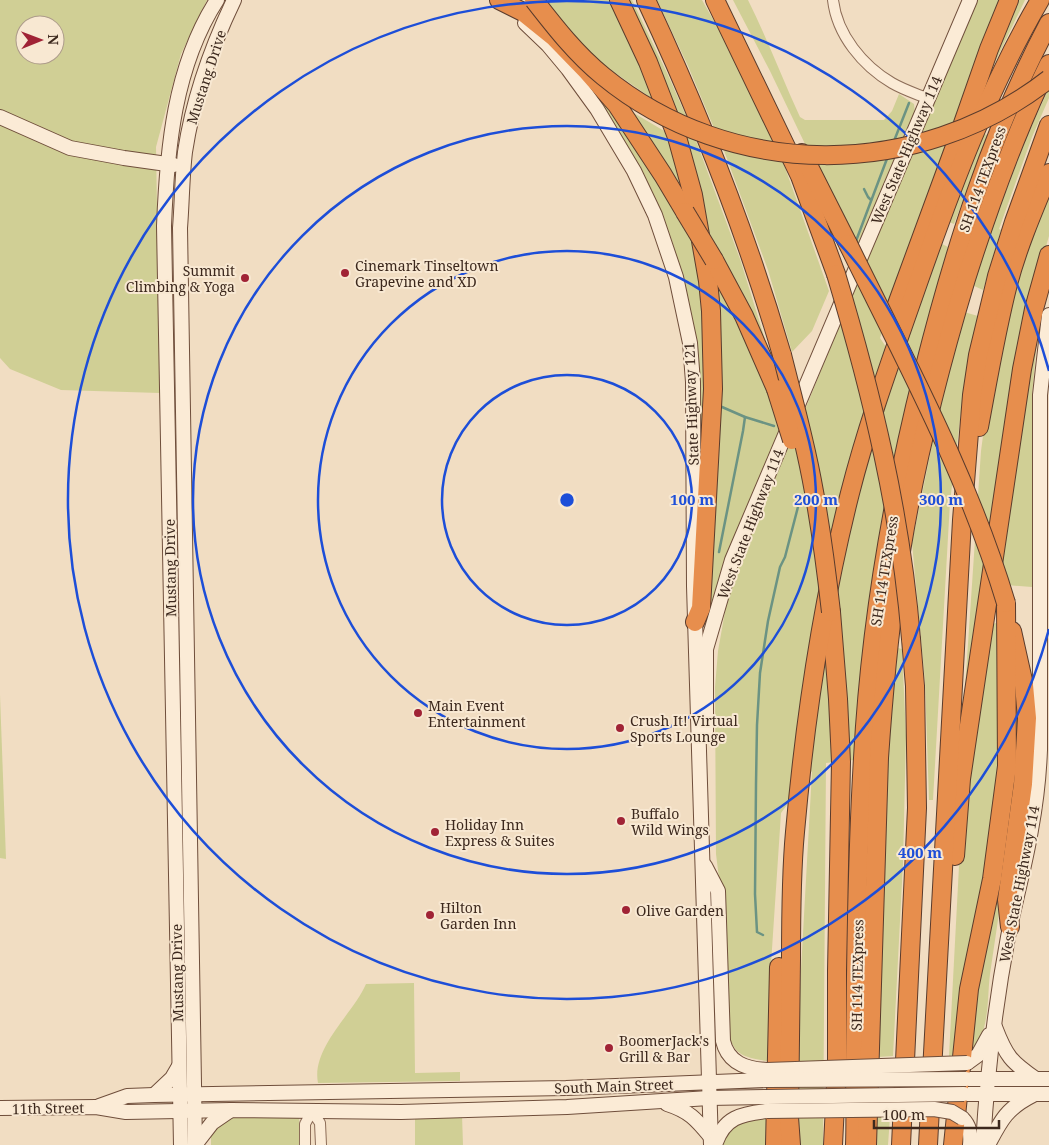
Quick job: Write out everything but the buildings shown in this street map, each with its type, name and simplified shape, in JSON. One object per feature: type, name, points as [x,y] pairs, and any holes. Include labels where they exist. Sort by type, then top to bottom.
[{"type":"highway","points":[[499,0],[523,12],[554,37],[617,105],[664,175],[714,260],[744,316],[776,389],[796,452],[819,592],[831,612]]},
{"type":"highway","points":[[534,0],[576,51],[601,74],[655,111],[696,130],[740,146],[769,152],[814,155],[861,154],[916,144],[941,137],[984,120],[1017,101],[1049,79]]},
{"type":"highway","points":[[619,0],[648,62],[680,145],[693,195],[708,281],[711,311],[713,389],[701,608],[695,622]]},
{"type":"highway","points":[[646,0],[692,101],[723,176],[758,276],[782,355],[806,452],[823,546],[831,612],[841,762],[834,1145]]},
{"type":"highway","points":[[899,338],[896,307],[989,49],[1009,0]]},
{"type":"highway","points":[[791,1145],[789,1117],[795,835],[808,715],[836,551],[862,449],[934,240],[970,145],[1002,72],[1040,0]]},
{"type":"highway","points":[[717,3],[738,22],[940,431],[964,484],[984,536],[1006,603],[1020,661],[1026,718],[1023,784],[1007,900],[1010,927]]},
{"type":"highway","points":[[717,3],[800,176],[836,274],[860,354],[881,440],[897,519],[908,598],[916,695],[917,808],[901,1145]]},
{"type":"highway","name":"SH 114 TEXpress","points":[[855,1145],[855,1054],[863,766],[868,694],[882,573],[913,414],[956,250],[992,147],[1049,23]]},
{"type":"highway","name":"SH 114 TEXpress","points":[[867,1145],[879,758],[896,584],[923,440],[954,318],[990,205],[1027,112],[1049,64]]},
{"type":"highway","points":[[928,1145],[962,520],[972,395],[997,276],[1014,222],[1049,126]]},
{"type":"highway","points":[[967,462],[976,446],[995,336],[1009,282],[1049,172]]},
{"type":"highway","points":[[936,984],[948,950],[961,779],[1008,456],[1034,309],[1049,254]]},
{"type":"highway","points":[[953,1145],[969,989],[992,879],[1007,766],[1006,603]]},
{"type":"highway","points":[[774,1145],[780,932],[792,916]]},
{"type":"main road","name":"Mustang Drive","points":[[195,1145],[187,1111],[180,1094],[179,1066],[164,226],[167,164],[173,118],[187,64],[206,16],[217,0]]},
{"type":"main road","name":"Mustang Drive","points":[[181,1145],[187,1111],[194,1094],[180,228],[189,130],[218,34],[234,0]]},
{"type":"main road","name":"State Highway 121","points":[[499,0],[548,46],[568,69],[597,109],[634,171],[655,215],[676,277],[686,319],[692,365],[695,622],[699,746]]},
{"type":"main road","name":"West State Highway 114","points":[[712,1142],[708,1082],[699,746],[708,730],[706,649],[732,560],[970,0]]},
{"type":"main road","points":[[0,117],[70,148],[185,167]]},
{"type":"main road","name":"West State Highway 114","points":[[983,1145],[986,1093],[999,989],[1036,802],[1040,750],[1045,395],[1049,315]]},
{"type":"main road","points":[[167,392],[182,392]]},
{"type":"main road","points":[[174,774],[189,774]]},
{"type":"main road","points":[[702,861],[718,891],[723,1041],[725,1048],[737,1063],[767,1075],[967,1063],[978,1055],[994,1026]]},
{"type":"main road","points":[[994,1026],[1008,1057],[1018,1066],[1043,1079]]},
{"type":"main road","points":[[154,1095],[172,1078],[179,1066]]},
{"type":"main road","name":"South Main Street","points":[[180,1094],[400,1092],[631,1086],[708,1082],[767,1075],[1043,1079]]},
{"type":"main road","points":[[567,1107],[577,1096],[619,1094],[631,1086]]},
{"type":"main road","points":[[468,1090],[468,1110]]},
{"type":"main road","points":[[400,1092],[401,1112]]},
{"type":"main road","points":[[311,1093],[312,1111]]},
{"type":"main road","name":"South Main Street","points":[[187,1111],[401,1112],[567,1107],[709,1098],[767,1104],[986,1093],[1042,1094]]},
{"type":"main road","name":"11th Street","points":[[96,1107],[128,1096],[180,1094]]},
{"type":"main road","points":[[988,1145],[1002,1119],[1010,1109],[1042,1094]]},
{"type":"main road","points":[[660,1102],[684,1109],[694,1116],[712,1142],[727,1123],[767,1104],[934,1109],[952,1112],[962,1118],[968,1126],[970,1145]]},
{"type":"main road","name":"11th Street","points":[[0,1108],[96,1107],[126,1112],[187,1111]]},
{"type":"main road","points":[[195,1145],[212,1123],[231,1110]]},
{"type":"street","points":[[832,0],[844,36],[867,66],[892,83],[929,99]]},
{"type":"street","points":[[305,1145],[305,1124],[312,1111],[320,1123],[320,1145]]},
{"type":"shaded area","points":[[0,0],[207,0],[181,54],[156,147],[160,393],[61,390],[10,369],[0,358]]},
{"type":"shaded area","points":[[542,0],[610,0],[657,102],[595,59]]},
{"type":"shaded area","points":[[623,0],[632,0],[687,118],[674,112]]},
{"type":"shaded area","points":[[657,0],[702,0],[736,60],[775,143],[762,142],[714,128]]},
{"type":"shaded area","points":[[733,0],[748,0],[800,117],[805,120],[884,120],[892,111],[899,94],[914,104],[915,113],[904,138],[856,145],[806,146]]},
{"type":"shaded area","points":[[976,0],[1003,0],[880,338],[899,366],[940,243],[948,247],[907,402],[874,569],[854,760],[826,763],[823,1145],[800,1145],[796,1060],[812,771],[781,813],[771,964],[772,1060],[758,1060],[744,1056],[735,1049],[726,1028],[721,894],[716,854],[715,687],[718,651],[729,589],[750,529],[807,405],[872,243]]},
{"type":"shaded area","points":[[1015,0],[1025,0],[989,75],[986,74]]},
{"type":"shaded area","points":[[579,74],[611,108],[699,253],[707,367],[703,464],[699,464],[689,311],[672,241],[645,176],[606,110]]},
{"type":"shaded area","points":[[1049,88],[1049,98],[1032,137],[999,229],[1001,230],[983,290],[972,285],[996,212],[998,212],[1027,136]]},
{"type":"shaded area","points":[[627,109],[671,135],[693,214]]},
{"type":"shaded area","points":[[680,131],[695,138],[740,259],[769,352],[707,237]]},
{"type":"shaded area","points":[[984,134],[988,135],[954,224],[949,222]]},
{"type":"shaded area","points":[[723,148],[782,159],[829,291],[812,331],[792,352],[768,270]]},
{"type":"shaded area","points":[[898,156],[857,248],[815,162]]},
{"type":"shaded area","points":[[1049,187],[1049,236],[1032,296],[964,703],[981,451],[989,390],[1010,300]]},
{"type":"shaded area","points":[[714,277],[751,346],[748,347],[770,396],[781,429],[705,631]]},
{"type":"shaded area","points":[[964,312],[978,316],[964,388],[950,502],[933,800],[929,800],[925,682],[912,543],[941,401]]},
{"type":"shaded area","points":[[1035,328],[1038,328],[1032,395],[1032,587],[994,584]]},
{"type":"shaded area","points":[[996,623],[1000,668],[1002,761],[954,1055],[949,1056],[961,828],[991,625]]},
{"type":"shaded area","points":[[898,648],[902,649],[906,736],[903,863],[893,1056],[878,1057],[885,801]]},
{"type":"shaded area","points":[[0,695],[6,859],[0,858]]},
{"type":"shaded area","points":[[1009,811],[1013,811],[990,974],[987,1012],[983,1031],[974,1048],[968,1045],[975,996]]},
{"type":"shaded area","points":[[414,983],[415,1073],[460,1072],[460,1081],[318,1083],[321,1057],[327,1044],[366,984]]},
{"type":"shaded area","points":[[234,1115],[299,1116],[301,1145],[211,1145],[211,1133]]},
{"type":"shaded area","points":[[415,1115],[462,1115],[463,1145],[415,1145]]},
{"type":"shaded area","points":[[766,1117],[766,1145],[723,1145],[728,1131],[733,1127],[745,1121]]},
{"type":"shaded area","points":[[876,1117],[890,1117],[888,1145],[876,1145]]},
{"type":"waterway","points":[[894,141],[909,103]]},
{"type":"waterway","points":[[856,241],[888,156]]},
{"type":"waterway","points":[[864,189],[871,200]]},
{"type":"waterway","points":[[722,407],[774,426]]},
{"type":"waterway","points":[[719,552],[745,417]]},
{"type":"waterway","points":[[763,935],[757,932],[755,894],[757,725],[760,673],[768,621],[780,567],[785,557],[799,503]]},
{"type":"place","name":"Cinemark Tinseltown Grapevine and XD","points":[[345,273]]},
{"type":"place","name":"Summit Climbing & Yoga","points":[[245,278]]},
{"type":"place","name":"Main Event Entertainment","points":[[418,713]]},
{"type":"place","name":"Crush It! Virtual Sports Lounge","points":[[620,728]]},
{"type":"place","name":"Buffalo Wild Wings","points":[[621,821]]},
{"type":"place","name":"Holiday Inn Express & Suites","points":[[435,832]]},
{"type":"place","name":"Olive Garden","points":[[626,910]]},
{"type":"place","name":"Hilton Garden Inn","points":[[430,915]]},
{"type":"place","name":"BoomerJack's Grill & Bar","points":[[609,1048]]}]
